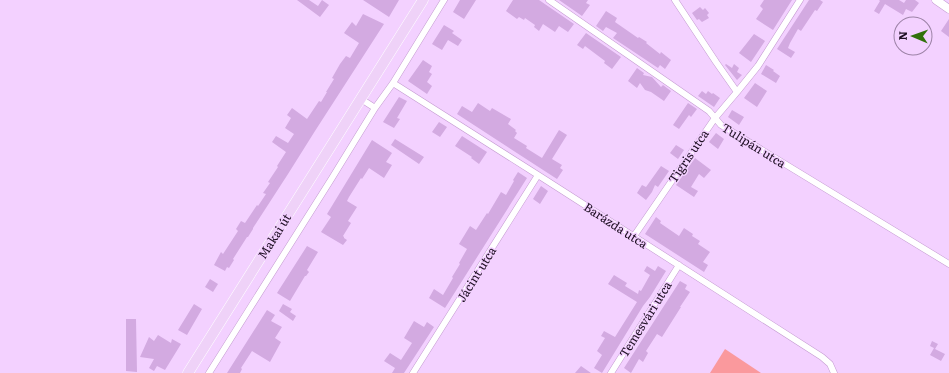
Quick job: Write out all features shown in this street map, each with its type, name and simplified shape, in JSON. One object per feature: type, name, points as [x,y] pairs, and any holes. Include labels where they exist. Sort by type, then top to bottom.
[{"type":"main road","name":"Makai út","points":[[188,373],[423,0]]},
{"type":"street","name":"Makai út","points":[[210,373],[444,0]]},
{"type":"street","name":"Tulipán utca","points":[[549,0],[709,111],[721,125],[949,264]]},
{"type":"street","points":[[675,0],[716,62],[738,92]]},
{"type":"street","name":"Tigris utca","points":[[634,236],[715,118],[758,66],[800,0]]},
{"type":"street","points":[[936,0],[949,9]]},
{"type":"street","name":"Barázda utca","points":[[393,83],[822,357],[830,364],[834,373]]},
{"type":"street","points":[[361,99],[375,108]]},
{"type":"street","name":"Jácint utca","points":[[413,373],[538,175]]},
{"type":"street","name":"Temesvári utca","points":[[611,373],[679,265]]},
{"type":"shaded area","points":[[725,349],[761,373],[710,373]]},
{"type":"building","points":[[297,0],[309,0],[318,6],[322,0],[329,5],[320,17]]},
{"type":"building","points":[[363,0],[399,0],[389,17]]},
{"type":"building","points":[[460,0],[476,0],[464,19],[453,12]]},
{"type":"building","points":[[513,0],[539,0],[574,24],[568,32],[559,26],[555,32],[543,24],[539,31],[534,27],[535,25],[525,18],[524,20],[519,17],[517,19],[506,11]]},
{"type":"building","points":[[559,0],[588,0],[586,3],[590,5],[582,16]]},
{"type":"building","points":[[764,0],[792,0],[773,30],[756,19],[763,9],[760,6]]},
{"type":"building","points":[[809,0],[820,0],[823,2],[817,11],[815,10],[801,31],[798,29],[790,43],[788,48],[795,52],[791,58],[777,49]]},
{"type":"building","points":[[879,0],[899,0],[904,3],[906,0],[915,0],[919,3],[912,12],[906,9],[903,15],[885,4],[879,14],[874,11],[880,1]]},
{"type":"building","points":[[700,7],[703,10],[705,8],[709,13],[707,15],[709,18],[702,22],[699,19],[697,20],[692,13]]},
{"type":"building","points":[[606,11],[617,18],[615,22],[638,38],[639,37],[647,42],[646,43],[660,54],[661,52],[671,60],[665,69],[660,65],[658,68],[613,38],[617,33],[606,27],[603,31],[596,26]]},
{"type":"building","points":[[363,14],[384,24],[233,259],[234,260],[229,268],[227,267],[225,271],[214,265],[221,252],[223,254],[238,231],[236,229],[241,221],[245,223],[266,194],[263,193],[270,183],[268,182],[286,152],[272,142],[276,136],[288,143],[294,134],[285,128],[291,118],[287,115],[292,108],[307,119],[319,101],[321,102],[334,79],[332,78],[340,64],[346,56],[350,58],[359,43],[344,33],[352,22],[356,26]]},
{"type":"building","points":[[949,19],[949,37],[941,31]]},
{"type":"building","points":[[444,25],[454,31],[452,33],[462,40],[458,46],[448,40],[442,50],[432,44]]},
{"type":"building","points":[[586,33],[621,57],[612,69],[604,63],[605,61],[585,46],[583,49],[577,45]]},
{"type":"building","points":[[754,34],[765,41],[751,62],[739,53]]},
{"type":"building","points":[[423,60],[432,66],[429,72],[432,74],[427,82],[432,86],[427,94],[408,81]]},
{"type":"building","points":[[726,64],[732,68],[734,64],[739,68],[737,72],[742,75],[737,80],[725,65]]},
{"type":"building","points":[[766,65],[780,76],[776,83],[761,74]]},
{"type":"building","points":[[637,68],[644,73],[643,75],[652,77],[661,87],[663,85],[671,91],[664,101],[651,92],[645,90],[640,83],[637,88],[628,81]]},
{"type":"building","points":[[755,83],[767,91],[757,107],[744,98]]},
{"type":"building","points":[[702,91],[706,94],[708,91],[720,98],[714,107],[698,96]]},
{"type":"building","points":[[399,97],[407,101],[397,118],[400,119],[394,128],[383,122]]},
{"type":"building","points":[[478,103],[490,111],[492,108],[511,119],[508,124],[516,130],[515,131],[517,133],[514,138],[542,158],[559,130],[567,135],[552,159],[562,165],[560,168],[563,170],[557,179],[457,114],[462,106],[472,112]]},
{"type":"building","points":[[688,103],[697,109],[691,117],[689,115],[679,129],[673,125]]},
{"type":"building","points":[[732,110],[744,117],[739,125],[728,117]]},
{"type":"building","points":[[439,122],[447,127],[440,137],[432,132]]},
{"type":"building","points":[[716,133],[724,139],[718,149],[709,142]]},
{"type":"building","points":[[462,136],[487,152],[479,164],[471,158],[472,157],[455,146]]},
{"type":"building","points":[[395,139],[424,157],[419,164],[391,145]]},
{"type":"building","points":[[372,140],[392,153],[386,162],[392,165],[384,178],[369,168],[349,197],[347,201],[357,207],[348,221],[351,223],[343,236],[347,240],[343,245],[321,232],[331,217],[327,214]]},
{"type":"building","points":[[676,145],[684,150],[678,159],[670,153]]},
{"type":"building","points":[[695,158],[711,170],[704,178],[699,174],[691,187],[698,191],[694,197],[676,185]]},
{"type":"building","points":[[661,166],[669,171],[658,187],[655,185],[646,200],[637,193],[642,185],[646,187]]},
{"type":"building","points":[[518,172],[527,178],[445,308],[429,298],[434,289],[443,295],[467,249],[459,244],[470,226],[476,230],[487,213],[488,214],[501,192],[506,195]]},
{"type":"building","points":[[541,186],[548,191],[540,204],[533,199]]},
{"type":"building","points":[[656,217],[661,221],[660,223],[679,236],[684,228],[700,241],[698,244],[710,252],[703,262],[708,265],[704,272],[645,234]]},
{"type":"building","points":[[307,246],[318,252],[307,270],[309,272],[290,301],[277,293]]},
{"type":"building","points":[[647,266],[655,271],[658,266],[666,271],[602,373],[594,368],[602,355],[597,351],[605,338],[601,336],[604,331],[615,337],[637,302],[608,284],[614,275],[627,283],[625,286],[638,294],[639,290],[641,291],[650,275],[644,271]]},
{"type":"building","points":[[210,279],[218,284],[213,292],[205,287]]},
{"type":"building","points":[[680,281],[687,285],[685,289],[690,292],[662,337],[657,334],[646,351],[648,353],[643,362],[639,359],[631,373],[624,368]]},
{"type":"building","points":[[194,304],[202,309],[187,335],[178,330]]},
{"type":"building","points":[[283,304],[292,309],[290,312],[296,316],[293,321],[279,311]]},
{"type":"building","points":[[267,310],[275,315],[271,321],[282,327],[275,338],[281,342],[270,362],[252,351],[241,368],[240,373],[227,373]]},
{"type":"building","points":[[126,319],[136,319],[137,372],[126,371]]},
{"type":"building","points":[[414,321],[424,327],[427,322],[434,327],[404,373],[392,373],[395,368],[384,361],[390,353],[401,360],[412,343],[404,338]]},
{"type":"building","points":[[158,335],[171,343],[172,339],[181,344],[165,370],[157,366],[154,371],[149,368],[154,359],[140,357],[149,337],[154,341]]},
{"type":"building","points":[[932,341],[938,344],[935,349],[945,354],[941,361],[930,355],[934,348],[930,346]]},
{"type":"building","points":[[581,366],[591,373],[575,373]]}]
